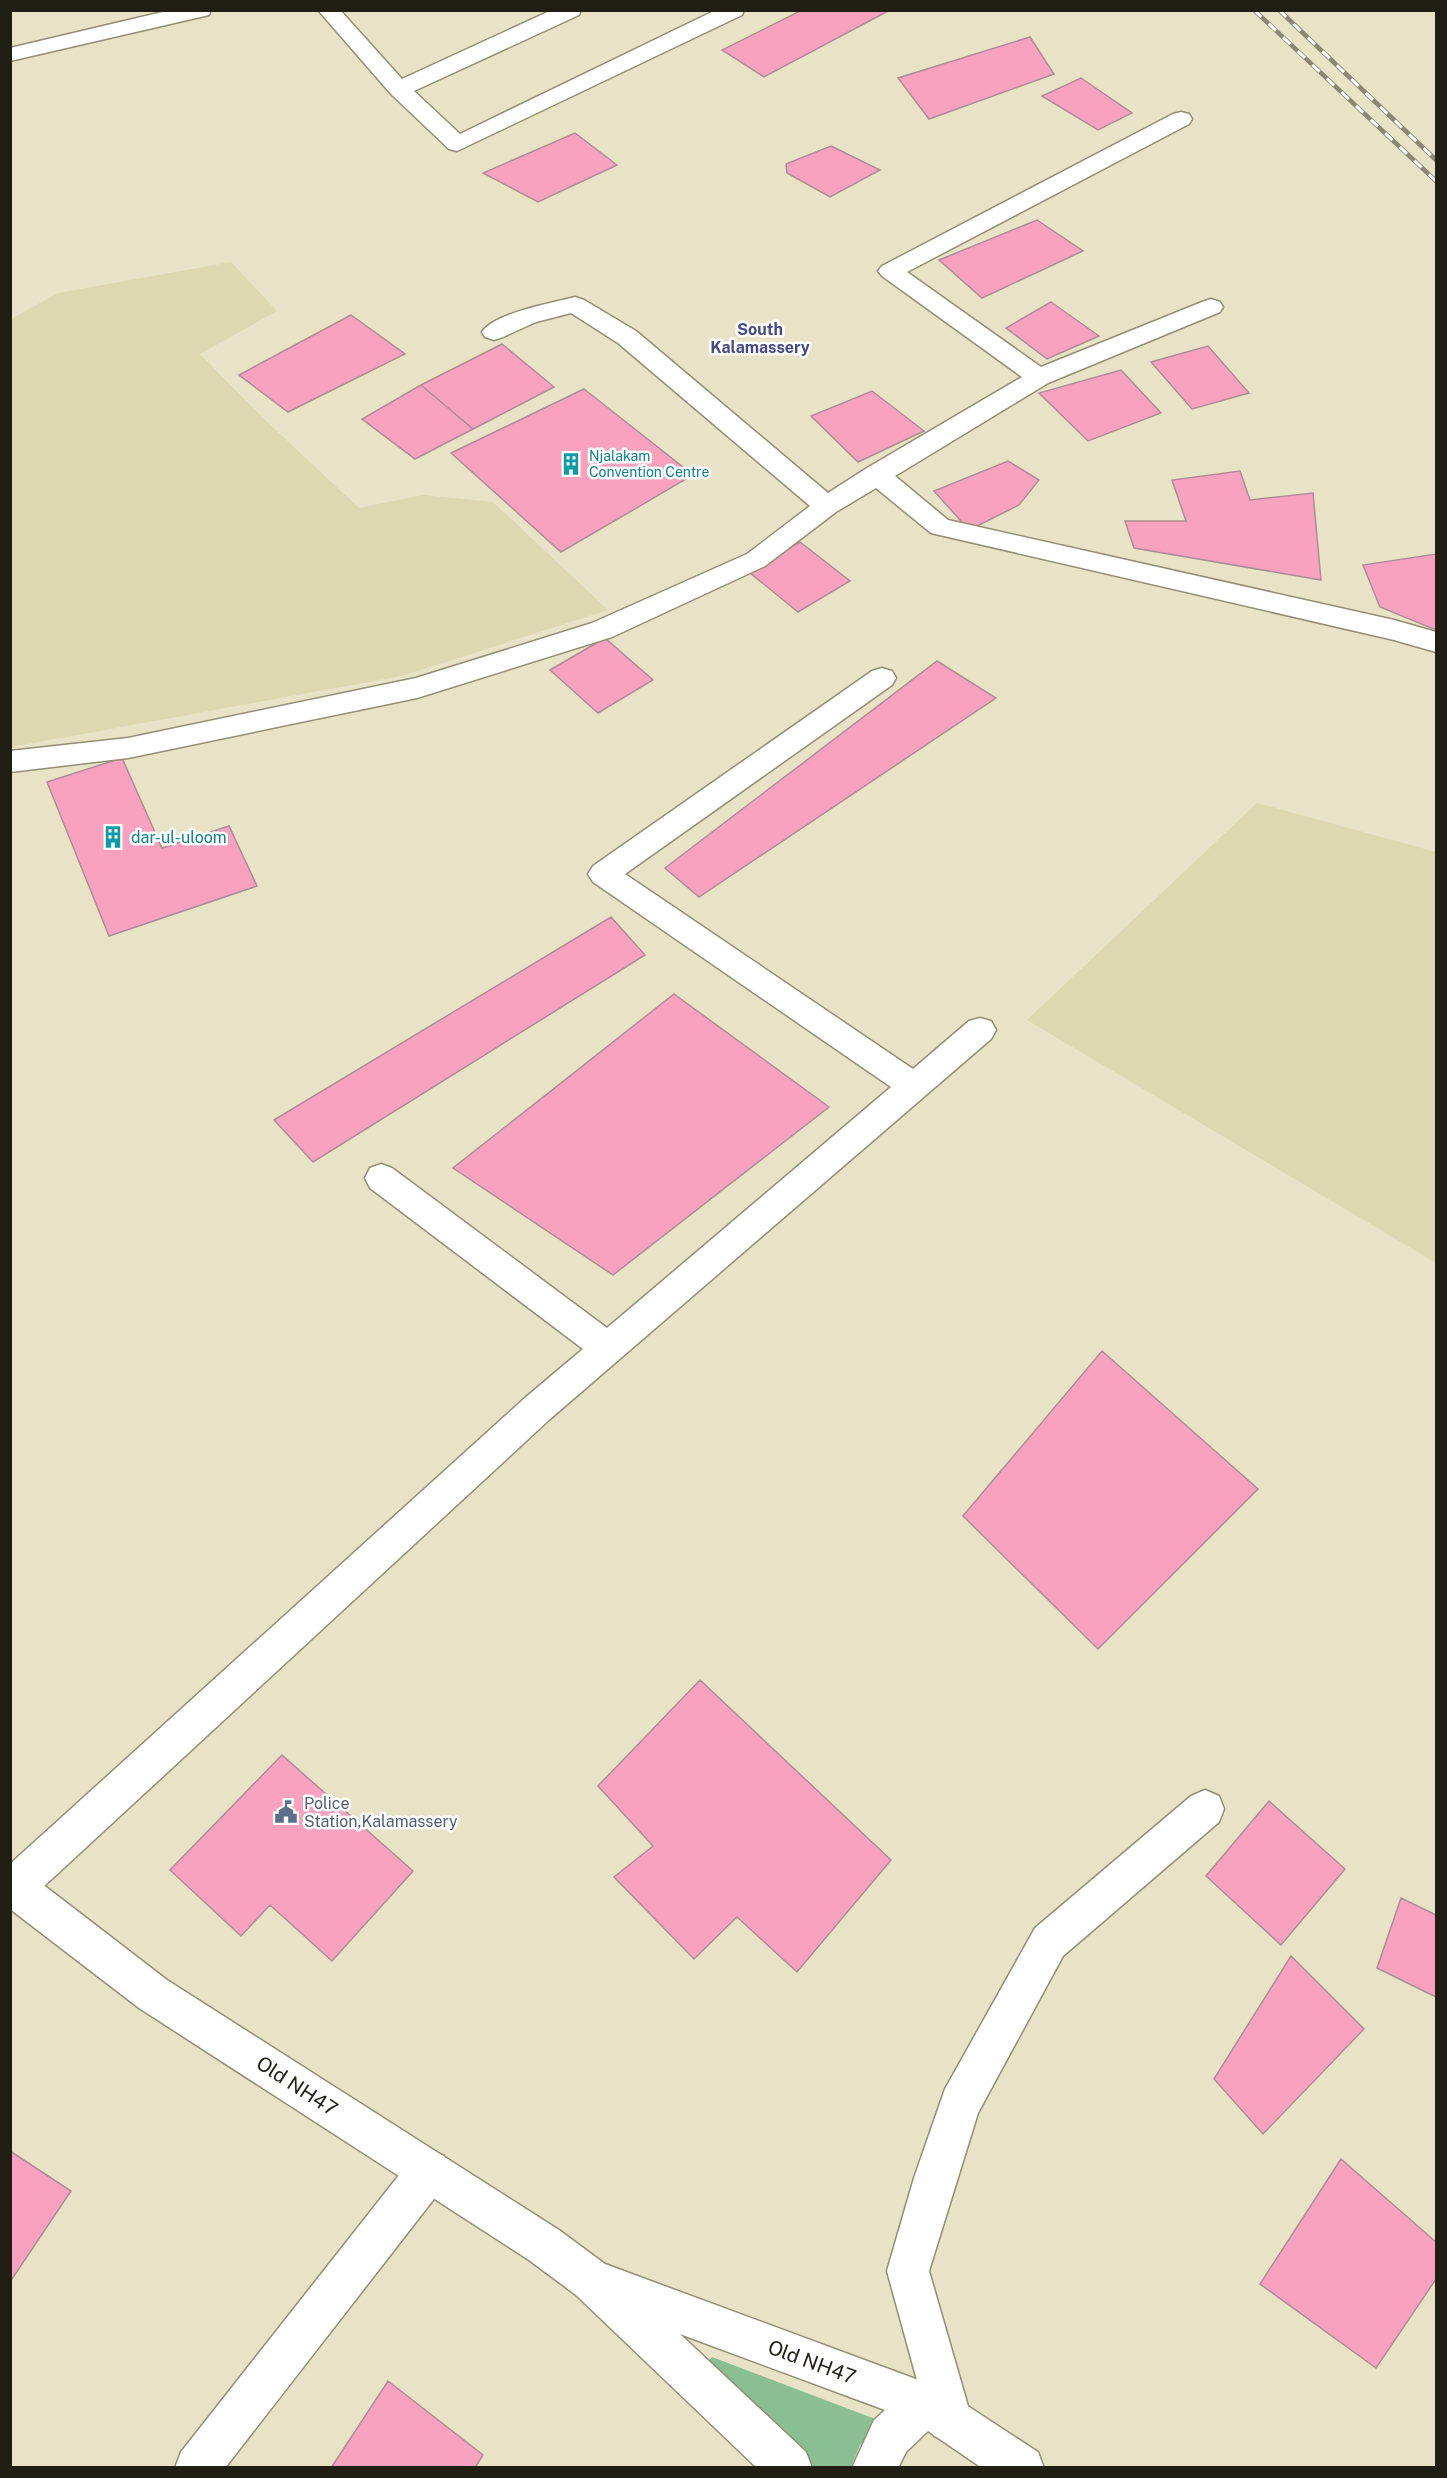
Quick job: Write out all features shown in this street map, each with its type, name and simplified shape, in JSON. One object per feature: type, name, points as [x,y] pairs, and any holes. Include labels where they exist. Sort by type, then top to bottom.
[{"type":"street","points":[[10,55],[201,10]]},
{"type":"street","points":[[328,10],[399,89],[457,144],[734,10]]},
{"type":"street","points":[[399,89],[571,10]]},
{"type":"street","points":[[1038,377],[890,272],[1181,119]]},
{"type":"street","points":[[494,332],[528,316],[575,305],[627,337],[674,380],[826,506]]},
{"type":"street","points":[[10,762],[128,748],[417,688],[602,630],[756,560],[826,506],[1038,377],[1211,307]]},
{"type":"street","points":[[876,474],[940,527],[1394,630],[1437,642]]},
{"type":"street","points":[[882,678],[603,874],[914,1086]]},
{"type":"street","points":[[12,1886],[538,1408],[980,1030]]},
{"type":"street","points":[[381,1178],[608,1347]]},
{"type":"street","points":[[874,2468],[890,2436],[938,2412],[908,2271],[935,2178],[960,2104],[1049,1942],[1205,1809]]},
{"type":"street","name":"Old NH47","points":[[12,1886],[153,1994],[544,2245],[591,2280],[790,2468]]},
{"type":"street","points":[[197,2468],[429,2171]]},
{"type":"street","name":"Old NH47","points":[[591,2280],[938,2412],[1022,2468]]},
{"type":"shaded area","points":[[231,262],[277,311],[200,354],[263,418],[359,508],[423,495],[493,502],[608,610],[402,676],[11,747],[11,319],[58,293]]},
{"type":"shaded area","points":[[1257,803],[1436,852],[1436,1263],[1027,1020]]},
{"type":"green space","points":[[712,2357],[883,2422],[860,2445],[851,2467],[807,2467],[706,2364]]},
{"type":"building","points":[[802,10],[890,10],[764,77],[722,50]]},
{"type":"building","points":[[1030,37],[1054,74],[929,119],[898,78]]},
{"type":"building","points":[[1081,78],[1132,113],[1098,130],[1042,96]]},
{"type":"building","points":[[575,133],[617,165],[538,202],[483,173]]},
{"type":"building","points":[[831,146],[880,170],[830,197],[787,173],[786,164]]},
{"type":"building","points":[[1037,220],[1083,251],[982,298],[939,260]]},
{"type":"building","points":[[1051,302],[1099,336],[1047,359],[1006,328]]},
{"type":"building","points":[[351,315],[405,354],[288,412],[239,375]]},
{"type":"building","points":[[502,344],[554,387],[473,429],[421,385]]},
{"type":"building","points":[[1208,346],[1249,393],[1192,409],[1151,362]]},
{"type":"building","points":[[1121,370],[1161,413],[1088,441],[1039,393]]},
{"type":"building","points":[[421,385],[473,429],[415,459],[362,419]]},
{"type":"building","name":"Njalakam Convention Centre","points":[[584,389],[693,475],[561,552],[451,453]]},
{"type":"building","points":[[872,391],[924,431],[858,462],[811,416]]},
{"type":"building","points":[[1008,461],[1039,480],[1019,505],[969,530],[934,491]]},
{"type":"building","points":[[1240,471],[1250,500],[1313,493],[1321,580],[1134,548],[1125,521],[1186,521],[1172,480]]},
{"type":"building","points":[[800,542],[850,581],[798,612],[749,572]]},
{"type":"building","points":[[1436,554],[1436,630],[1380,607],[1363,565]]},
{"type":"building","points":[[605,638],[653,680],[598,713],[550,670]]},
{"type":"building","points":[[937,661],[996,698],[699,897],[665,868]]},
{"type":"building","name":"dar-ul-uloom","points":[[122,758],[162,848],[229,826],[257,886],[109,936],[47,782]]},
{"type":"building","points":[[611,917],[645,955],[313,1162],[274,1120]]},
{"type":"building","points":[[674,994],[829,1107],[613,1275],[453,1168]]},
{"type":"building","points":[[1102,1351],[1258,1489],[1098,1649],[963,1516]]},
{"type":"building","points":[[700,1680],[891,1860],[797,1972],[737,1917],[694,1959],[614,1877],[653,1846],[598,1786]]},
{"type":"building","name":"Police Station,Kalamassery","points":[[282,1755],[413,1871],[332,1961],[270,1905],[241,1936],[170,1870]]},
{"type":"building","points":[[1269,1801],[1345,1869],[1281,1945],[1206,1876]]},
{"type":"building","points":[[1401,1898],[1436,1915],[1436,1997],[1377,1968]]},
{"type":"building","points":[[1291,1956],[1364,2029],[1263,2134],[1214,2079]]},
{"type":"building","points":[[10,2151],[71,2191],[10,2282]]},
{"type":"building","points":[[1341,2159],[1436,2242],[1436,2279],[1376,2368],[1260,2284]]},
{"type":"building","points":[[388,2381],[483,2455],[475,2468],[331,2468]]},
{"type":"railway","points":[[1254,10],[1436,181]]},
{"type":"railway","points":[[1279,10],[1436,160]]},
{"type":"place","name":"Njalakam Convention Centre","points":[[571,464]]},
{"type":"place","name":"dar-ul-uloom","points":[[113,837]]},
{"type":"place","name":"Police Station,Kalamassery","points":[[286,1812]]},
{"type":"district","name":"South Kalamassery","points":[[760,338]]}]
